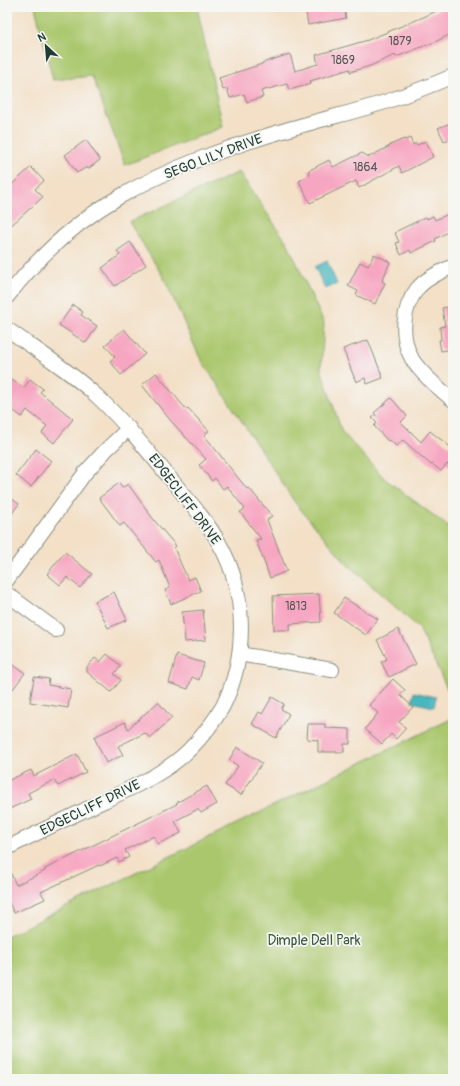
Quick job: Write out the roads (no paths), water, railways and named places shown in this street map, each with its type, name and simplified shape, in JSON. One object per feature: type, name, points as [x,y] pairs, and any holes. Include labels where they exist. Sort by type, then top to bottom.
[{"type":"street","name":"SEGO LILY DRIVE","points":[[7,297],[18,282],[50,249],[84,221],[118,198],[153,179],[238,145],[287,129],[384,103],[453,76]]},
{"type":"street","points":[[453,266],[430,278],[418,289],[409,302],[404,318],[404,332],[412,359],[420,370],[453,400]]},
{"type":"street","name":"EDGECLIFF DRIVE","points":[[7,329],[65,370],[98,397],[129,428],[204,520],[222,548],[231,566],[238,594],[242,623],[240,654],[233,681],[222,707],[207,730],[188,751],[166,768],[141,783],[7,848]]},
{"type":"street","points":[[7,580],[85,473],[129,428]]},
{"type":"street","points":[[7,594],[56,630]]},
{"type":"street","points":[[240,654],[332,670]]},
{"type":"water","points":[[327,261],[337,284],[325,289],[315,267]]},
{"type":"water","points":[[414,692],[436,697],[434,707],[412,702]]},
{"type":"park label","name":"Dimple Dell Park","points":[[314,940]]}]
